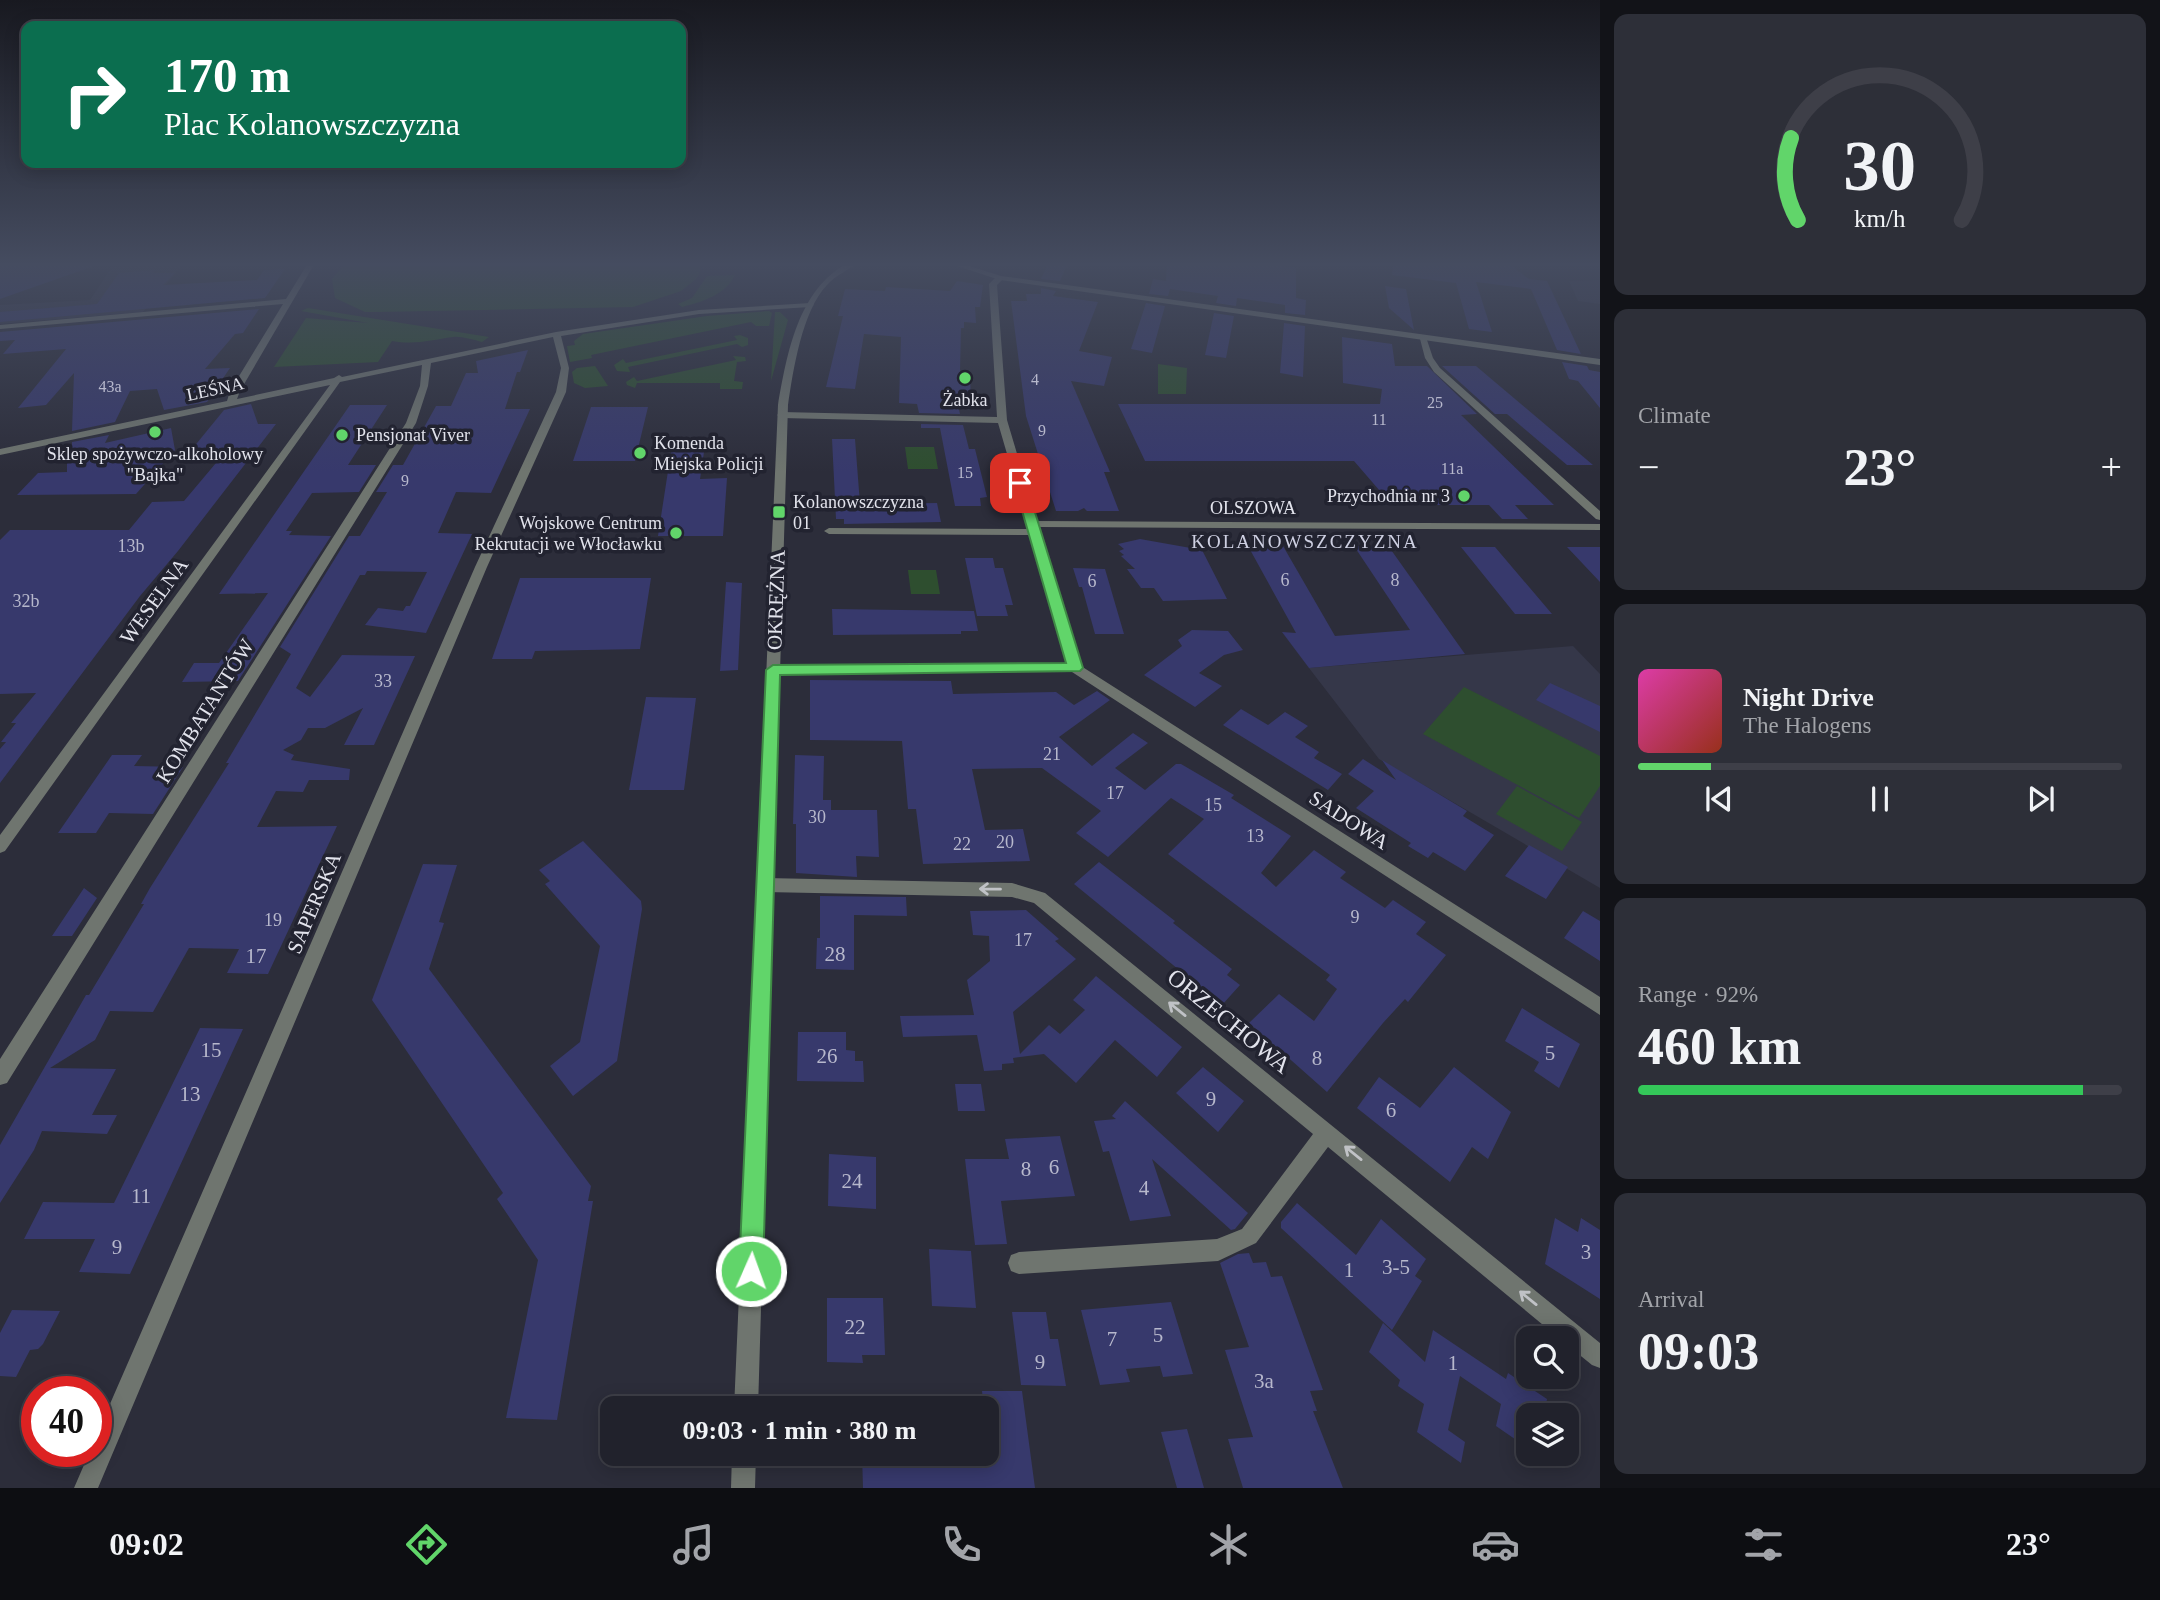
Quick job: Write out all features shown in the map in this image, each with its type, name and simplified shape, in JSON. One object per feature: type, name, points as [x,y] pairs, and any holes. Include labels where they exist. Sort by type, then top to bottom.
[{"type":"street","points":[[233,401],[235,391],[271,332]]},
{"type":"street","name":"LEŚNA","points":[[0,452],[339,378],[566,332]]},
{"type":"street","name":"OKRĘŻNA","points":[[746,1396],[782,415],[802,332]]},
{"type":"street","points":[[773,670],[1075,668],[1002,420],[996,332]]},
{"type":"street","points":[[1390,332],[1600,362]]},
{"type":"street","name":"SAPERSKA","points":[[86,1488],[481,567],[561,392],[565,368],[556,334]]},
{"type":"street","points":[[1422,337],[1429,358],[1437,370],[1600,517]]},
{"type":"street","name":"KOMBATANTÓW","points":[[0,1076],[411,423],[424,386],[426,360]]},
{"type":"street","name":"WESELNA","points":[[0,847],[339,378]]},
{"type":"street","points":[[782,415],[1002,420]]},
{"type":"street","name":"OLSZOWA","points":[[829,531],[1600,527]]},
{"type":"street","name":"SADOWA","points":[[1075,668],[1600,1007]]},
{"type":"street","name":"ORZECHOWA","points":[[765,885],[1012,890],[1039,898],[1600,1357]]},
{"type":"street","points":[[1019,1263],[1217,1250],[1249,1236],[1327,1132]]},
{"type":"street","points":[[743,1488],[744,1466]]},
{"type":"shaded area","points":[[1573,646],[1600,674],[1600,888],[1379,759],[1309,668]]},
{"type":"green space","points":[[297,332],[461,332],[489,337],[482,342],[456,337],[416,342],[392,341],[378,362],[274,367]]},
{"type":"green space","points":[[700,332],[591,355],[592,358],[570,362],[567,346],[575,345],[574,341],[583,334]]},
{"type":"green space","points":[[774,332],[785,332],[771,381]]},
{"type":"green space","points":[[734,336],[748,338],[748,345],[742,347],[737,344],[628,367],[630,372],[617,371],[614,365],[623,359],[626,363],[737,340]]},
{"type":"green space","points":[[733,356],[745,357],[746,361],[737,362],[734,381],[743,382],[742,389],[720,389],[720,383],[637,383],[635,388],[626,382],[634,377],[637,381],[736,360]]},
{"type":"green space","points":[[1158,364],[1187,368],[1186,394],[1158,394]]},
{"type":"green space","points":[[595,366],[608,386],[585,388],[574,383],[572,372],[577,368]]},
{"type":"green space","points":[[905,447],[934,447],[938,469],[908,469]]},
{"type":"green space","points":[[908,570],[936,570],[940,594],[911,594]]},
{"type":"green space","points":[[1464,687],[1600,756],[1600,786],[1579,818],[1423,734]]},
{"type":"green space","points":[[1517,786],[1582,822],[1562,851],[1496,814]]},
{"type":"building","points":[[0,332],[243,332],[235,334],[205,369],[230,368],[207,402],[164,410],[157,389],[130,391],[115,422],[72,431],[74,373],[46,405],[18,408],[66,349],[3,354],[15,340],[0,341]]},
{"type":"building","points":[[839,332],[961,332],[960,372],[970,373],[971,406],[958,405],[960,414],[919,413],[917,404],[899,403],[901,337],[864,334],[855,389],[826,387]]},
{"type":"building","points":[[1015,332],[1086,332],[1079,351],[1112,357],[1104,386],[1071,381],[1110,472],[1104,472],[1119,511],[1087,511],[1084,508],[1078,511],[1056,511],[1026,416]]},
{"type":"building","points":[[1136,332],[1158,332],[1152,353],[1131,349]]},
{"type":"building","points":[[1210,332],[1231,332],[1226,358],[1205,355]]},
{"type":"building","points":[[1283,332],[1305,332],[1303,377],[1280,373]]},
{"type":"building","points":[[1550,332],[1571,332],[1581,354],[1557,350]]},
{"type":"building","points":[[1342,337],[1392,344],[1395,366],[1427,366],[1477,414],[1461,415],[1554,505],[1515,505],[1528,519],[1502,519],[1489,505],[1392,505],[1354,461],[1145,461],[1118,404],[1380,404],[1382,389],[1343,383]]},
{"type":"building","points":[[528,350],[520,372],[517,372],[505,409],[530,409],[491,493],[456,492],[438,533],[472,534],[426,633],[365,625],[378,608],[403,611],[406,606],[410,606],[427,572],[367,571],[365,575],[360,575],[296,688],[310,697],[342,655],[415,656],[374,745],[344,745],[363,708],[325,728],[308,728],[301,740],[283,750],[294,755],[291,760],[350,769],[349,780],[309,780],[303,792],[276,791],[257,827],[337,826],[268,974],[227,973],[239,949],[189,948],[153,1012],[110,1011],[95,1040],[50,1068],[116,1069],[92,1115],[117,1115],[107,1134],[42,1131],[34,1150],[0,1203],[0,1145],[86,995],[89,995],[144,904],[141,904],[150,888],[229,763],[226,763],[291,654],[280,647],[349,536],[360,536],[387,492],[376,492],[393,465],[403,465],[436,406],[451,406],[466,373],[478,373],[476,361]]},
{"type":"building","points":[[1562,362],[1587,366],[1589,370],[1600,372],[1600,408],[1578,381],[1569,379]]},
{"type":"building","points":[[1442,366],[1476,366],[1593,465],[1567,465],[1507,414],[1495,414]]},
{"type":"building","points":[[251,404],[258,424],[276,424],[140,596],[0,783],[0,749],[6,742],[1,742],[16,723],[11,723],[36,693],[0,694],[0,540],[10,530],[129,530],[152,502],[184,501],[221,457],[188,454],[224,410]]},
{"type":"building","points":[[350,405],[387,405],[348,465],[376,465],[359,492],[312,493],[286,531],[292,531],[289,535],[331,536],[238,681],[182,682],[194,663],[219,663],[268,593],[219,594]]},
{"type":"building","points":[[591,407],[648,407],[635,461],[573,461]]},
{"type":"building","points":[[921,424],[963,425],[969,449],[975,449],[987,497],[980,498],[981,506],[955,506],[940,428],[921,428]]},
{"type":"building","points":[[171,428],[175,450],[136,494],[17,495],[38,473],[67,472],[67,453],[72,452],[72,442],[109,435],[105,443]]},
{"type":"building","points":[[832,439],[855,439],[860,504],[937,503],[941,522],[844,524],[844,519],[836,519]]},
{"type":"building","points":[[672,445],[705,445],[700,479],[727,478],[723,536],[658,536]]},
{"type":"building","points":[[1140,539],[1202,550],[1227,599],[1163,601],[1154,588],[1141,588],[1127,569],[1135,569],[1121,556],[1124,555],[1119,551],[1124,549],[1118,544]]},
{"type":"building","points":[[1248,546],[1283,546],[1335,636],[1410,630],[1354,546],[1389,547],[1465,654],[1309,668],[1282,632],[1296,633]]},
{"type":"building","points":[[1461,547],[1495,547],[1552,614],[1515,614]]},
{"type":"building","points":[[1567,547],[1600,547],[1600,582]]},
{"type":"building","points":[[965,558],[993,558],[995,568],[1003,568],[1013,605],[1005,605],[1008,616],[977,616]]},
{"type":"building","points":[[1073,568],[1105,569],[1124,634],[1095,634],[1082,587],[1079,587]]},
{"type":"building","points":[[520,578],[651,578],[640,649],[535,651],[532,659],[492,659]]},
{"type":"building","points":[[726,582],[742,583],[738,670],[720,671]]},
{"type":"building","points":[[832,609],[974,611],[978,631],[961,631],[961,634],[833,635]]},
{"type":"building","points":[[1192,630],[1228,631],[1243,650],[1224,655],[1199,673],[1222,686],[1195,707],[1144,675],[1182,646],[1178,640]]},
{"type":"building","points":[[810,680],[951,681],[953,694],[1056,692],[1074,705],[1097,691],[1110,700],[1059,737],[1092,766],[1133,733],[1148,743],[1115,768],[1145,790],[1176,764],[1181,764],[1234,795],[1231,798],[1291,836],[1261,873],[1276,887],[1314,850],[1346,872],[1340,878],[1385,908],[1393,900],[1426,922],[1416,934],[1446,955],[1408,1002],[1405,999],[1383,1023],[1327,1092],[1249,1023],[1279,994],[1314,1021],[1337,989],[1326,980],[1330,975],[1168,854],[1204,819],[1171,798],[1108,857],[1076,833],[1101,811],[1042,768],[972,769],[985,830],[1023,829],[1030,861],[923,864],[916,809],[908,809],[902,741],[810,740]]},
{"type":"building","points":[[1550,683],[1600,706],[1600,732],[1536,700]]},
{"type":"building","points":[[646,697],[696,698],[684,790],[629,790]]},
{"type":"building","points":[[1241,709],[1268,725],[1285,712],[1308,726],[1295,737],[1319,752],[1314,758],[1342,774],[1328,790],[1223,725]]},
{"type":"building","points":[[112,755],[142,755],[134,766],[183,767],[153,814],[109,813],[96,833],[58,833]]},
{"type":"building","points":[[795,755],[824,756],[823,800],[831,800],[831,810],[877,810],[879,857],[856,856],[857,877],[796,873],[796,824],[793,824]]},
{"type":"building","points":[[1363,759],[1396,780],[1382,760],[1467,811],[1463,816],[1494,835],[1465,871],[1433,852],[1428,858],[1408,846],[1411,843],[1356,808],[1374,791],[1348,774]]},
{"type":"building","points":[[583,841],[641,901],[642,909],[617,1061],[573,1096],[550,1066],[580,1042],[600,946],[545,884],[550,881],[539,870]]},
{"type":"building","points":[[1529,845],[1568,867],[1546,899],[1505,876]]},
{"type":"building","points":[[1099,862],[1232,969],[1227,975],[1240,985],[1222,1005],[1074,884]]},
{"type":"building","points":[[423,864],[457,865],[439,922],[444,923],[429,969],[591,1186],[588,1201],[593,1201],[557,1420],[506,1418],[538,1260],[497,1199],[503,1193],[372,1000]]},
{"type":"building","points":[[84,888],[97,898],[72,936],[52,936]]},
{"type":"building","points":[[820,896],[906,897],[907,916],[854,915],[854,970],[816,969],[817,938],[820,938]]},
{"type":"building","points":[[1026,910],[1059,939],[1055,941],[1076,959],[1013,1012],[1020,1054],[1049,1025],[1060,1034],[1085,1010],[1073,1000],[1096,976],[1182,1047],[1157,1077],[1115,1040],[1076,1083],[1044,1054],[1013,1058],[1014,1063],[1002,1064],[1002,1070],[984,1071],[977,1035],[903,1037],[900,1016],[974,1015],[967,980],[990,961],[989,936],[973,935],[970,911]]},
{"type":"building","points":[[1583,911],[1600,921],[1600,961],[1564,938]]},
{"type":"building","points":[[1522,1008],[1580,1044],[1559,1088],[1534,1071],[1539,1062],[1505,1041]]},
{"type":"building","points":[[200,1028],[243,1029],[130,1274],[79,1272],[95,1239],[24,1239],[43,1202],[114,1203]]},
{"type":"building","points":[[798,1032],[846,1032],[846,1050],[855,1051],[855,1061],[863,1061],[864,1082],[797,1081]]},
{"type":"building","points":[[1203,1067],[1244,1101],[1218,1132],[1176,1093]]},
{"type":"building","points":[[1454,1067],[1511,1112],[1488,1159],[1472,1147],[1450,1182],[1357,1108],[1379,1077],[1420,1108]]},
{"type":"building","points":[[955,1084],[981,1084],[985,1111],[958,1111]]},
{"type":"building","points":[[1125,1101],[1248,1213],[1235,1229],[1231,1230],[1152,1159],[1171,1216],[1130,1221],[1109,1151],[1103,1152],[1094,1121],[1116,1119],[1112,1116]]},
{"type":"building","points":[[1060,1136],[1075,1196],[1001,1201],[1007,1244],[975,1245],[965,1159],[1009,1159],[1005,1139]]},
{"type":"building","points":[[829,1154],[876,1157],[876,1209],[828,1206]]},
{"type":"building","points":[[1297,1203],[1356,1255],[1381,1219],[1426,1259],[1415,1276],[1422,1281],[1392,1330],[1281,1228],[1281,1222]]},
{"type":"building","points":[[1555,1218],[1578,1232],[1581,1218],[1600,1230],[1600,1299],[1545,1264]]},
{"type":"building","points":[[929,1249],[971,1251],[976,1308],[932,1306]]},
{"type":"building","points":[[1249,1253],[1253,1263],[1266,1262],[1271,1277],[1282,1276],[1323,1390],[1310,1391],[1317,1411],[1313,1411],[1343,1488],[1243,1488],[1228,1439],[1253,1437],[1225,1350],[1249,1347],[1220,1263],[1238,1254]]},
{"type":"building","points":[[827,1298],[883,1298],[885,1355],[862,1355],[863,1363],[827,1362]]},
{"type":"building","points":[[1171,1302],[1193,1374],[1163,1377],[1160,1366],[1126,1369],[1130,1382],[1100,1385],[1081,1310]]},
{"type":"building","points":[[12,1310],[60,1311],[43,1344],[38,1349],[30,1350],[16,1377],[0,1376],[0,1333]]},
{"type":"building","points":[[1012,1312],[1046,1312],[1050,1339],[1058,1339],[1066,1386],[1021,1385]]},
{"type":"building","points":[[1383,1323],[1425,1362],[1433,1330],[1506,1379],[1508,1373],[1516,1378],[1516,1389],[1532,1389],[1547,1399],[1546,1403],[1516,1403],[1516,1440],[1496,1426],[1501,1404],[1460,1376],[1448,1430],[1465,1442],[1461,1463],[1417,1432],[1424,1404],[1398,1386],[1400,1380],[1369,1352]]},
{"type":"building","points":[[982,1391],[1022,1391],[1035,1488],[863,1488],[862,1466],[999,1466],[999,1396],[983,1396]]},
{"type":"building","points":[[1187,1429],[1204,1488],[1177,1488],[1161,1432]]},
{"type":"place","name":"Żabka","points":[[965,378]]},
{"type":"place","name":"Sklep spożywczo-alkoholowy \"Bajka\"","points":[[155,432]]},
{"type":"place","name":"Pensjonat Viver","points":[[342,435]]},
{"type":"place","name":"Komenda Miejska Policji","points":[[640,453]]},
{"type":"place","name":"Przychodnia nr 3","points":[[1464,496]]},
{"type":"place","name":"Kolanowszczyzna 01","points":[[779,512]]},
{"type":"place","name":"Wojskowe Centrum Rekrutacji we Włocławku","points":[[676,533]]},
{"type":"district","name":"KOLANOWSZCZYZNA","points":[[1305,541]]},
{"type":"route","points":[[751,1271],[773,670],[1075,668],[1020,483]]}]
